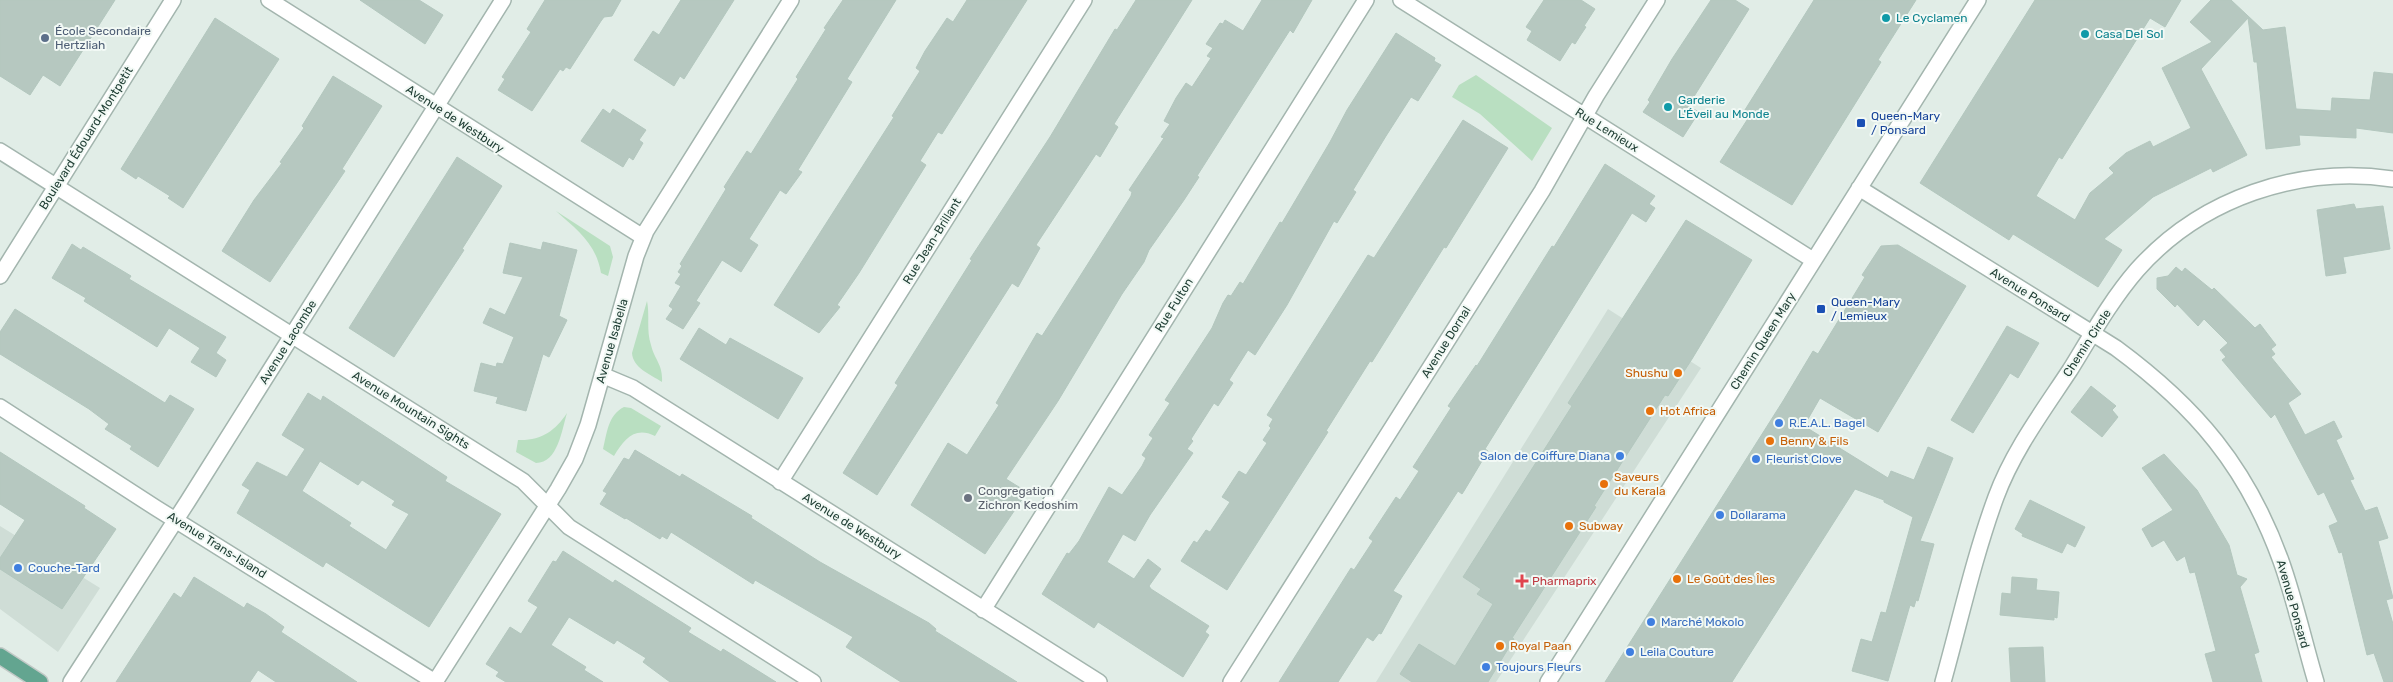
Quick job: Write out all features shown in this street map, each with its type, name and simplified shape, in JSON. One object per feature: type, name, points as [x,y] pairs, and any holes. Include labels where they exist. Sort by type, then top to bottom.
[{"type":"main road","points":[[0,656],[40,682]]},
{"type":"street","name":"Boulevard Édouard-Montpetit","points":[[0,276],[173,0]]},
{"type":"street","name":"Avenue de Westbury","points":[[269,0],[643,237]]},
{"type":"street","name":"Avenue Lacombe","points":[[71,682],[293,335],[503,0]]},
{"type":"street","name":"Avenue Isabella","points":[[435,682],[567,474],[578,451],[643,237],[790,0]]},
{"type":"street","name":"Rue Jean-Brillant","points":[[780,482],[1084,0]]},
{"type":"street","name":"Rue Fulton","points":[[983,610],[1366,0]]},
{"type":"street","name":"Rue Lemieux","points":[[1401,0],[1813,260]]},
{"type":"street","name":"Avenue Dornal","points":[[1231,682],[1542,191],[1585,116],[1657,0]]},
{"type":"street","name":"Chemin Queen Mary","points":[[1548,682],[1978,0]]},
{"type":"street","name":"Avenue Mountain Sights","points":[[0,151],[523,481],[569,527],[813,682]]},
{"type":"street","name":"Chemin Circle","points":[[1942,682],[1990,515],[2003,481],[2028,434],[2092,334],[2119,294],[2146,261],[2181,230],[2224,204],[2266,187],[2312,178],[2360,175],[2393,179]]},
{"type":"street","name":"Avenue Ponsard","points":[[1859,188],[2116,348],[2169,390],[2206,428],[2236,468],[2261,513],[2282,563],[2316,682]]},
{"type":"street","name":"Avenue de Westbury","points":[[602,375],[633,388],[1099,682]]},
{"type":"street","name":"Avenue Trans-Island","points":[[0,407],[435,682]]},
{"type":"shaded area","points":[[1608,309],[1701,368],[1496,682],[1376,682]]},
{"type":"shaded area","points":[[0,526],[100,588],[58,652],[0,609]]},
{"type":"green space","points":[[1476,75],[1552,128],[1532,161],[1480,114],[1452,97],[1459,85]]},
{"type":"green space","points":[[556,211],[610,246],[613,257],[608,276],[601,273],[595,253],[590,245]]},
{"type":"green space","points":[[647,301],[650,339],[660,367],[662,382],[639,367],[635,363],[632,353]]},
{"type":"green space","points":[[624,407],[631,408],[661,426],[655,436],[648,433],[636,433],[631,436],[622,444],[614,456],[603,449],[611,420]]},
{"type":"green space","points":[[567,413],[558,444],[543,462],[536,463],[516,452],[518,440],[534,439],[547,434],[558,425]]},
{"type":"building","name":"École Secondaire Hertzliah","points":[[0,0],[115,0],[60,86],[43,75],[30,95],[0,76]]},
{"type":"building","points":[[360,0],[419,0],[443,15],[425,44]]},
{"type":"building","points":[[545,0],[621,0],[612,16],[604,17],[601,21],[570,69],[566,67],[563,71],[560,69],[532,111],[498,90],[505,79],[502,77],[531,32],[527,29]]},
{"type":"building","points":[[681,0],[734,0],[684,79],[680,76],[674,86],[634,60],[653,31],[659,35]]},
{"type":"building","points":[[843,0],[896,0],[847,79],[852,82],[798,170],[802,172],[786,194],[780,190],[749,239],[758,245],[741,272],[722,260],[696,301],[700,303],[683,329],[666,319],[673,309],[669,306],[681,286],[675,283],[681,274],[678,272],[682,266],[680,264],[726,189],[724,187],[747,151],[751,154],[798,79],[796,77],[826,29],[824,28]]},
{"type":"building","points":[[967,0],[1027,0],[942,134],[938,132],[920,161],[926,165],[837,305],[840,307],[819,333],[774,305],[894,117],[892,116],[920,71],[916,68],[925,51],[947,18],[953,22]]},
{"type":"building","points":[[1136,0],[1192,0],[1114,124],[1118,127],[1100,157],[1096,154],[1036,245],[1040,248],[1018,287],[1012,283],[877,495],[843,473],[898,385],[895,383],[972,260],[970,259],[1050,137],[1115,29],[1117,30]]},
{"type":"building","points":[[1262,0],[1312,0],[1293,33],[1290,30],[1197,176],[1199,177],[1149,250],[1144,262],[1122,294],[1058,401],[1006,479],[1027,492],[985,554],[911,505],[948,443],[967,455],[999,405],[996,403],[1037,333],[1042,336],[1131,196],[1132,192],[1129,190],[1164,138],[1161,137],[1170,124],[1164,121],[1176,98],[1186,83],[1192,87],[1211,58],[1207,56],[1213,48],[1206,44],[1220,23],[1223,24],[1225,20],[1243,31]]},
{"type":"building","points":[[1544,0],[1581,0],[1595,9],[1575,44],[1572,42],[1560,61],[1527,40],[1532,31],[1526,27]]},
{"type":"building","points":[[1711,0],[1735,0],[1749,9],[1688,106],[1699,112],[1683,137],[1643,112],[1672,59]]},
{"type":"building","points":[[1814,0],[1916,0],[1878,60],[1881,62],[1792,205],[1720,162],[1749,117],[1743,113]]},
{"type":"building","points":[[2035,0],[2181,0],[2165,27],[2150,18],[2062,159],[2059,157],[2036,196],[2075,220],[2090,193],[2114,173],[2109,168],[2126,153],[2150,141],[2153,147],[2191,128],[2162,68],[2212,42],[2190,22],[2211,0],[2231,0],[2263,30],[2285,27],[2296,109],[2331,111],[2332,98],[2370,100],[2374,72],[2393,74],[2393,133],[2356,128],[2356,138],[2299,135],[2300,145],[2266,149],[2257,62],[2254,62],[2248,18],[2201,69],[2247,155],[2213,172],[2211,168],[2153,197],[2104,239],[2122,250],[2098,287],[2013,234],[2009,240],[1920,183]]},
{"type":"building","points":[[215,18],[279,59],[183,208],[168,198],[170,196],[138,176],[136,179],[121,169]]},
{"type":"building","points":[[1396,33],[1435,58],[1434,61],[1441,65],[1418,101],[1411,97],[1353,190],[1356,192],[1337,223],[1334,221],[1287,305],[1255,355],[1248,350],[1229,380],[1233,383],[1218,406],[1214,403],[1191,439],[1193,441],[1187,449],[1193,453],[1150,515],[1135,541],[1123,534],[1107,562],[1134,579],[1148,559],[1161,569],[1149,586],[1151,589],[1209,626],[1205,632],[1209,635],[1183,677],[1098,622],[1094,628],[1042,594],[1067,553],[1069,554],[1079,541],[1109,487],[1122,495],[1142,466],[1146,458],[1142,455],[1153,438],[1149,435],[1170,403],[1165,400],[1212,328],[1228,295],[1231,296],[1240,282],[1243,284],[1280,222],[1282,223],[1347,110]]},
{"type":"building","points":[[333,76],[382,106],[342,169],[345,171],[270,282],[222,251],[254,200],[282,163],[280,162],[304,128],[302,126]]},
{"type":"building","points":[[603,109],[610,114],[613,109],[646,130],[639,140],[643,143],[633,160],[629,157],[623,167],[581,141]]},
{"type":"building","points":[[1463,120],[1508,148],[1446,248],[1444,247],[1372,362],[1370,361],[1326,431],[1328,432],[1227,590],[1181,561],[1194,541],[1197,543],[1206,530],[1210,532],[1230,502],[1222,497],[1239,471],[1246,475],[1267,443],[1263,440],[1271,428],[1269,426],[1273,419],[1267,415],[1368,255],[1374,258]]},
{"type":"building","points":[[457,157],[502,186],[462,249],[464,250],[394,357],[349,328]]},
{"type":"building","points":[[1605,164],[1655,196],[1649,204],[1655,208],[1646,222],[1632,213],[1485,449],[1488,451],[1464,491],[1462,494],[1458,491],[1393,591],[1402,596],[1381,634],[1379,633],[1373,641],[1367,637],[1338,682],[1279,682],[1351,568],[1354,570],[1373,541],[1369,538],[1396,497],[1400,500],[1419,471],[1413,467],[1451,408],[1448,406],[1477,366]]},
{"type":"building","points":[[2354,204],[2356,209],[2383,206],[2390,249],[2343,257],[2346,273],[2326,276],[2317,210]]},
{"type":"building","points":[[1686,220],[1752,260],[1692,359],[1668,396],[1665,395],[1594,506],[1596,507],[1512,638],[1514,639],[1488,682],[1412,682],[1400,674],[1419,644],[1455,666],[1493,604],[1477,594],[1481,589],[1463,577],[1572,406],[1568,403]]},
{"type":"building","points":[[543,242],[577,250],[559,316],[567,320],[549,357],[543,354],[526,411],[496,403],[498,397],[474,391],[481,363],[496,367],[497,363],[503,364],[514,337],[483,323],[490,308],[505,315],[523,277],[503,273],[510,243],[541,250]]},
{"type":"building","points":[[72,244],[81,250],[83,247],[131,276],[129,279],[226,337],[216,353],[226,360],[216,377],[191,362],[200,348],[169,328],[157,347],[84,301],[86,298],[52,278]]},
{"type":"building","points":[[1898,245],[1966,286],[1878,432],[1820,398],[1804,426],[1888,478],[1891,471],[1914,480],[1928,447],[1953,458],[1920,541],[1934,544],[1918,601],[1916,600],[1914,607],[1910,605],[1888,681],[1852,671],[1861,639],[1872,642],[1881,612],[1886,613],[1913,517],[1884,502],[1884,500],[1855,489],[1732,682],[1605,682],[1813,351],[1818,354],[1865,277],[1862,275],[1881,246]]},
{"type":"building","points":[[2176,267],[2182,272],[2185,268],[2212,290],[2214,288],[2255,328],[2260,324],[2276,345],[2271,349],[2275,354],[2271,357],[2301,394],[2288,403],[2305,435],[2334,421],[2342,437],[2336,440],[2354,479],[2350,480],[2365,511],[2377,507],[2388,538],[2378,541],[2393,598],[2386,600],[2393,624],[2393,682],[2384,682],[2374,653],[2367,655],[2342,552],[2339,553],[2329,526],[2338,522],[2324,492],[2318,495],[2275,414],[2271,418],[2222,360],[2226,357],[2220,350],[2228,343],[2204,319],[2198,326],[2177,304],[2175,307],[2157,289],[2157,278],[2168,276]]},
{"type":"building","points":[[15,309],[165,403],[170,395],[194,409],[158,467],[130,449],[132,446],[105,429],[109,424],[89,409],[0,354],[0,332]]},
{"type":"building","points":[[2007,326],[2039,343],[2018,378],[2010,373],[1973,433],[1951,420]]},
{"type":"building","points":[[699,328],[726,345],[730,338],[803,378],[778,419],[680,359]]},
{"type":"building","points":[[2091,386],[2116,406],[2112,410],[2118,417],[2102,437],[2071,412]]},
{"type":"building","points":[[308,393],[321,401],[323,396],[447,477],[445,481],[501,514],[429,627],[326,562],[323,567],[237,513],[250,490],[242,485],[257,462],[287,477],[305,449],[282,435]],"holes":[[[320,461],[358,485],[362,480],[395,501],[392,505],[409,514],[386,550],[349,526],[351,523],[302,491]]]},
{"type":"building","points":[[635,450],[680,477],[682,474],[752,516],[751,518],[820,562],[929,623],[936,629],[935,631],[1017,682],[901,682],[846,647],[853,637],[755,580],[753,584],[671,532],[667,539],[662,536],[660,539],[600,504],[607,493],[603,491],[624,458],[629,460]]},
{"type":"building","points":[[0,452],[85,506],[84,508],[116,529],[62,609],[0,569],[0,558],[25,520],[0,504]]},
{"type":"building","points":[[2164,454],[2197,490],[2229,545],[2237,575],[2247,579],[2240,587],[2259,652],[2254,654],[2262,682],[2213,682],[2205,654],[2216,651],[2195,572],[2190,573],[2185,556],[2177,561],[2164,540],[2152,547],[2142,529],[2173,510],[2142,468]]},
{"type":"building","points":[[2030,500],[2085,527],[2075,547],[2067,543],[2062,553],[2022,536],[2023,534],[2015,529]]},
{"type":"building","points":[[563,551],[613,583],[615,580],[691,628],[688,632],[721,652],[723,649],[776,682],[670,682],[643,662],[646,658],[617,640],[614,644],[569,617],[551,645],[586,667],[584,670],[603,682],[506,682],[496,676],[499,672],[486,664],[510,627],[521,634],[538,607],[528,601],[553,561],[556,562]]},
{"type":"building","points":[[194,577],[244,608],[247,603],[266,614],[284,627],[281,632],[357,682],[276,682],[258,670],[250,682],[116,682],[174,593],[181,598]]},
{"type":"building","points":[[2012,577],[2037,579],[2036,590],[2059,592],[2057,618],[2054,617],[2054,620],[2000,615],[2002,593],[2011,594]]},
{"type":"building","points":[[2043,647],[2045,682],[2011,682],[2009,648]]},
{"type":"place","name":"Le Cyclamen","points":[[1886,18]]},
{"type":"place","name":"Casa Del Sol","points":[[2085,34]]},
{"type":"place","name":"École Secondaire Hertzliah","points":[[45,38]]},
{"type":"place","name":"Garderie L'Éveil au Monde","points":[[1668,107]]},
{"type":"place","name":"Queen-Mary / Ponsard","points":[[1861,123]]},
{"type":"place","name":"Queen-Mary / Lemieux","points":[[1821,309]]},
{"type":"place","name":"Shushu","points":[[1678,373]]},
{"type":"place","name":"Hot Africa","points":[[1650,411]]},
{"type":"place","name":"R.E.A.L. Bagel","points":[[1779,423]]},
{"type":"place","name":"Benny & Fils","points":[[1770,441]]},
{"type":"place","name":"Salon de Coiffure Diana","points":[[1620,456]]},
{"type":"place","name":"Fleurist Clove","points":[[1756,459]]},
{"type":"place","name":"Saveurs du Kerala","points":[[1604,484]]},
{"type":"place","name":"Congregation Zichron Kedoshim","points":[[968,498]]},
{"type":"place","name":"Dollarama","points":[[1720,515]]},
{"type":"place","name":"Subway","points":[[1569,526]]},
{"type":"place","name":"Couche-Tard","points":[[18,568]]},
{"type":"place","name":"Le Goût des Îles","points":[[1677,579]]},
{"type":"place","name":"Pharmaprix","points":[[1522,581]]},
{"type":"place","name":"Marché Mokolo","points":[[1651,622]]},
{"type":"place","name":"Royal Paan","points":[[1500,646]]},
{"type":"place","name":"Leila Couture","points":[[1630,652]]},
{"type":"place","name":"Toujours Fleurs","points":[[1486,667]]}]
